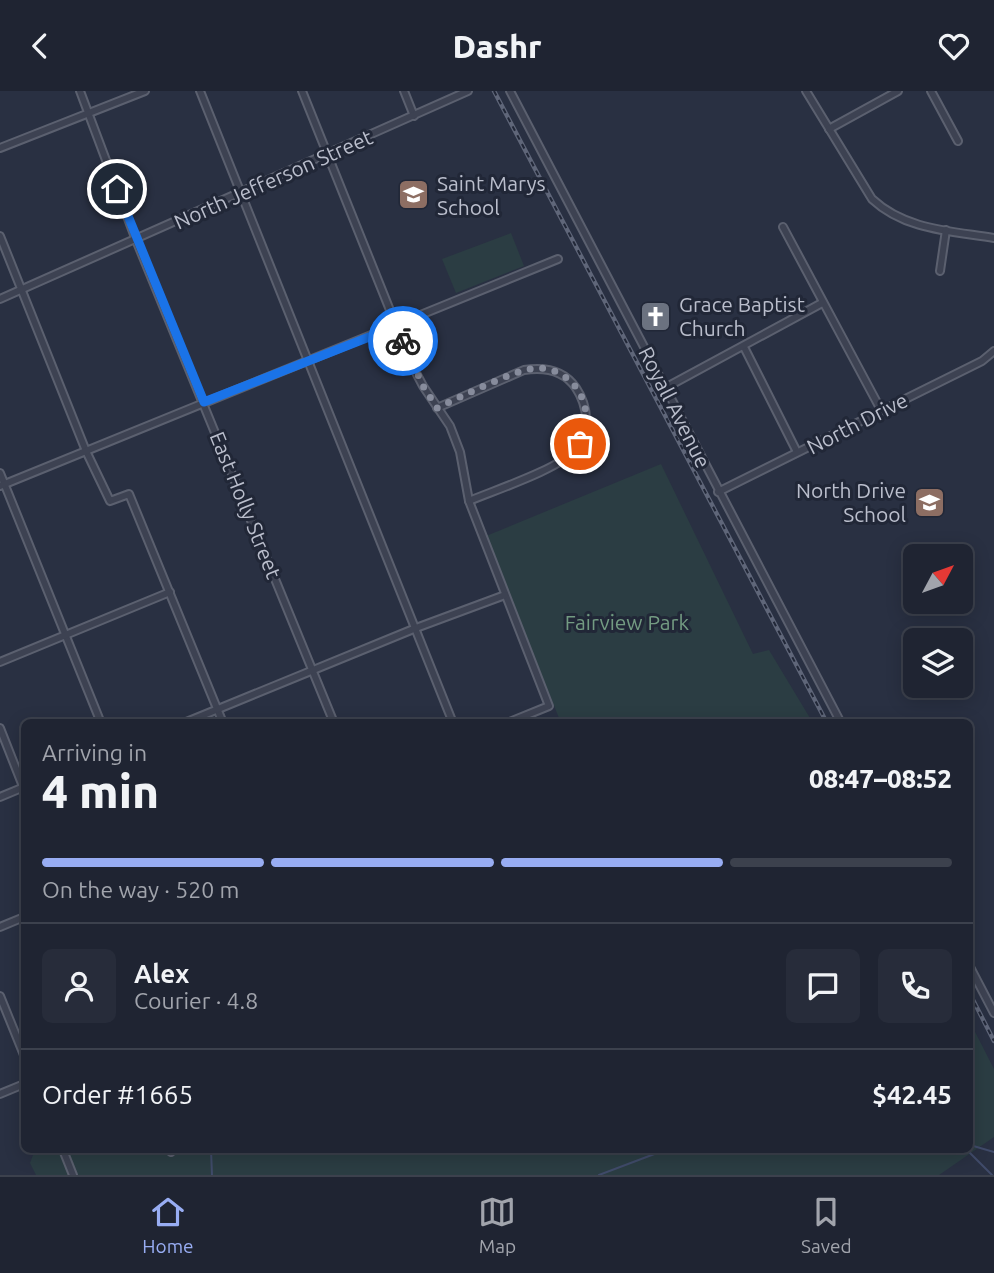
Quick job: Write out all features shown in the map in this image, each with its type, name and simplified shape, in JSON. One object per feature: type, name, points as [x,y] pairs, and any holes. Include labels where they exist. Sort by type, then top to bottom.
[{"type":"street","name":"East Holly Street","points":[[80,91],[136,240],[332,719]]},
{"type":"street","points":[[0,148],[145,91]]},
{"type":"street","points":[[200,91],[451,719]]},
{"type":"street","points":[[302,91],[412,365],[450,426],[460,451],[469,501],[549,706],[517,719]]},
{"type":"street","points":[[404,91],[414,116]]},
{"type":"street","name":"North Jefferson Street","points":[[0,299],[468,91]]},
{"type":"street","name":"Royall Avenue","points":[[510,91],[839,719]]},
{"type":"street","points":[[806,91],[872,199],[887,213],[912,225],[994,238]]},
{"type":"street","points":[[829,129],[898,91]]},
{"type":"street","points":[[931,91],[958,141]]},
{"type":"street","points":[[783,227],[881,410]]},
{"type":"street","points":[[940,271],[946,230]]},
{"type":"street","points":[[0,236],[86,451],[110,501],[129,494],[221,719]]},
{"type":"street","points":[[2,485],[558,259]]},
{"type":"street","points":[[665,388],[822,303]]},
{"type":"street","points":[[744,347],[797,452]]},
{"type":"street","name":"North Drive","points":[[718,492],[982,361],[994,351]]},
{"type":"street","points":[[437,408],[523,370],[539,368],[571,380],[581,394],[587,414],[585,430],[575,451],[541,470],[469,501]]},
{"type":"street","points":[[0,473],[2,485],[98,719]]},
{"type":"street","points":[[0,662],[170,592]]},
{"type":"street","points":[[194,719],[416,628],[505,595]]},
{"type":"street","points":[[0,728],[21,780]]},
{"type":"street","points":[[0,797],[21,789]]},
{"type":"street","points":[[0,927],[21,918]]},
{"type":"street","points":[[973,973],[994,1013]]},
{"type":"street","points":[[0,996],[21,1048]]},
{"type":"street","points":[[0,1094],[21,1085]]},
{"type":"street","points":[[64,1153],[73,1175]]},
{"type":"green space","points":[[511,233],[524,266],[456,293],[442,259]]},
{"type":"green space","name":"Fairview Park","points":[[661,464],[753,654],[769,650],[811,719],[559,719],[486,536]]},
{"type":"green space","points":[[973,1028],[994,1069],[994,1137],[973,1152]]},
{"type":"green space","points":[[34,1153],[971,1153],[939,1175],[36,1175],[30,1163]]},
{"type":"waterway","points":[[973,1146],[994,1152]]},
{"type":"waterway","points":[[211,1153],[212,1175]]},
{"type":"waterway","points":[[599,1175],[657,1153]]},
{"type":"waterway","points":[[970,1153],[992,1175]]},
{"type":"railway","points":[[494,91],[825,719]]},
{"type":"railway","points":[[973,1000],[994,1041]]},
{"type":"way so far","points":[[403,341],[412,365],[437,408],[523,370],[539,368],[571,380],[581,394],[587,414],[580,444]]},
{"type":"place","name":"Saint Marys School","points":[[414,195]]},
{"type":"place","name":"Grace Baptist Church","points":[[656,316]]},
{"type":"place","name":"North Drive School","points":[[929,502]]},
{"type":"route","points":[[117,189],[204,402],[397,326],[403,341]]}]
